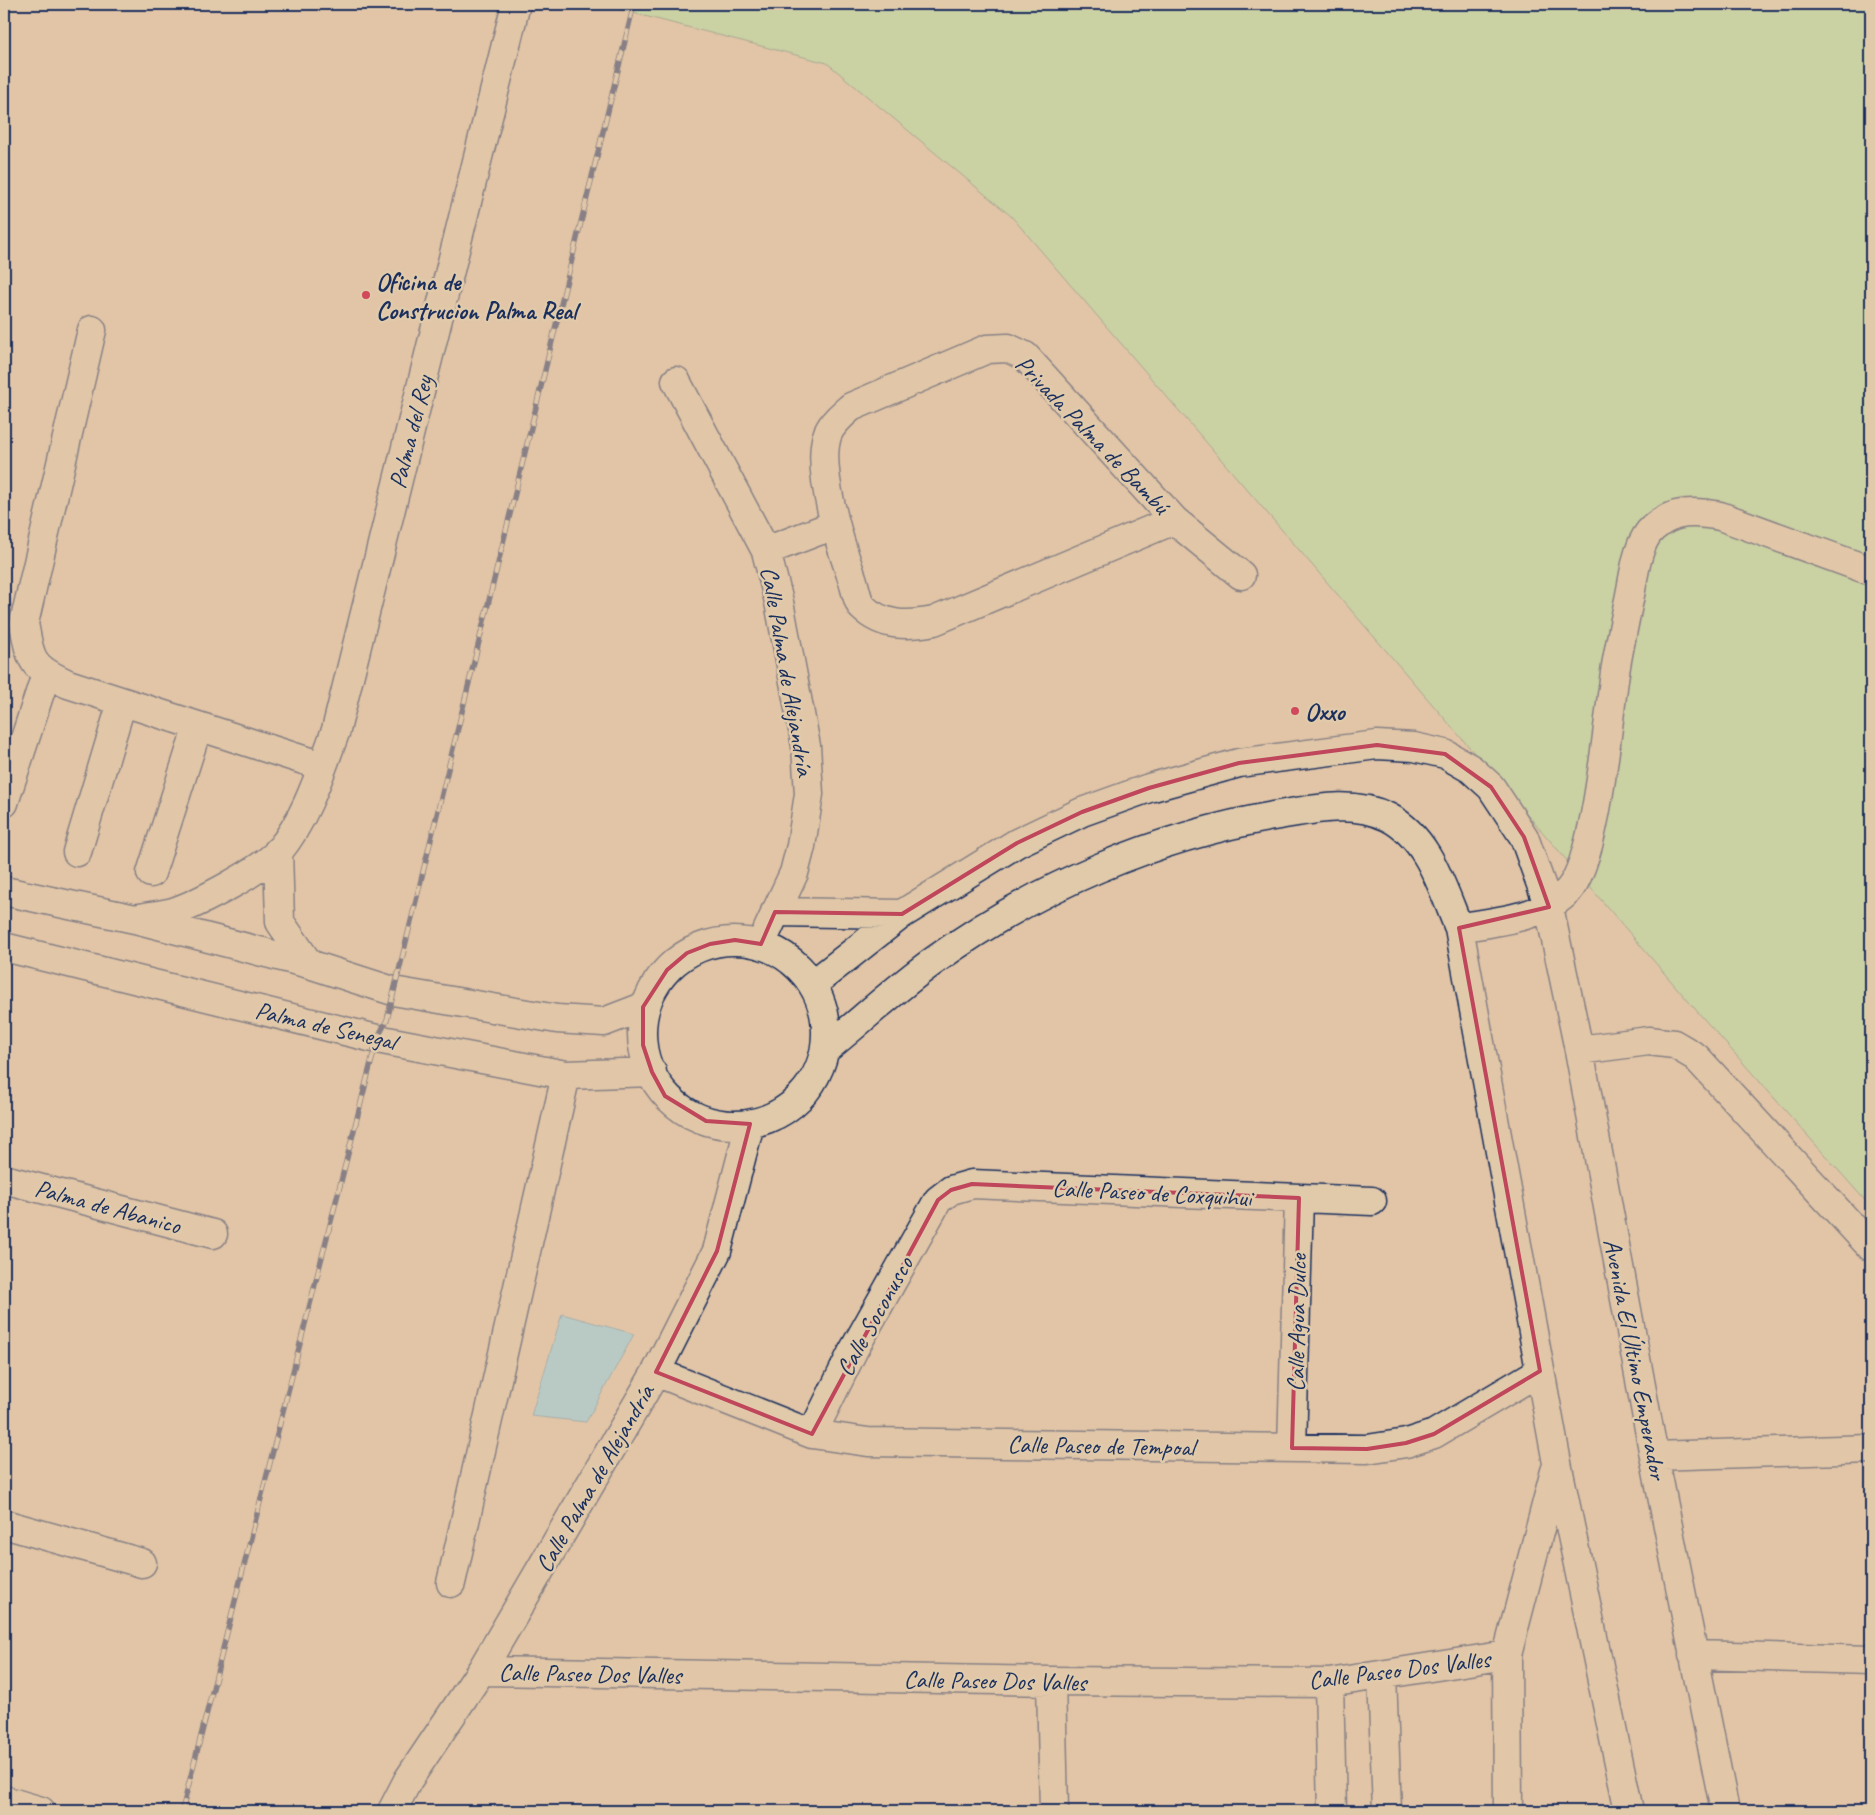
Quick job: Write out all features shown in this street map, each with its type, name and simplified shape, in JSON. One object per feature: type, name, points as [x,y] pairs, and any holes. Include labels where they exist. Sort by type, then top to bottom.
[{"type":"street","name":"Palma del Rey","points":[[135,919],[174,911],[190,904],[252,872],[278,851],[297,823],[322,766],[339,720],[516,4]]},
{"type":"street","points":[[92,330],[24,623],[30,657],[46,674],[68,684],[322,766]]},
{"type":"street","name":"Privada Palma de Bambú","points":[[1174,520],[934,621],[907,626],[886,622],[862,606],[834,525],[824,454],[828,432],[840,417],[851,408],[987,349],[1008,348],[1025,356],[1174,520],[1242,575]]},
{"type":"street","name":"Calle Palma de Alejandría","points":[[676,382],[766,551],[779,602],[810,777],[799,855],[794,872],[761,944]]},
{"type":"street","points":[[1459,928],[1509,918],[1548,907],[1569,890],[1580,873],[1591,831],[1616,666],[1638,554],[1651,529],[1672,515],[1694,511],[1720,516],[1871,571]]},
{"type":"street","points":[[766,551],[834,525]]},
{"type":"street","points":[[4,803],[46,674]]},
{"type":"street","points":[[77,852],[122,702]]},
{"type":"street","points":[[151,873],[198,726]]},
{"type":"street","name":"Avenida El Último Emperador","points":[[813,984],[902,914],[1017,844],[1082,812],[1149,788],[1239,763],[1377,745],[1414,747],[1445,754],[1471,769],[1491,787],[1524,837],[1548,907],[1579,1050],[1654,1456],[1725,1811]]},
{"type":"street","points":[[825,1050],[935,960],[1014,908],[1094,870],[1178,840],[1259,818],[1342,806],[1387,817],[1403,827],[1420,844],[1436,872],[1459,928],[1557,1463],[1629,1811]]},
{"type":"street","points":[[278,851],[280,922],[309,964]]},
{"type":"street","name":"Palma de Senegal","points":[[4,891],[135,919],[309,964],[393,990],[557,1019],[604,1022],[642,1007]]},
{"type":"street","points":[[775,912],[902,914]]},
{"type":"street","points":[[736,940],[761,944],[791,959],[813,984],[825,1016],[825,1050],[816,1076],[800,1099],[777,1116],[750,1124],[727,1126],[706,1121],[685,1111],[665,1096],[652,1072],[643,1045],[642,1007],[667,970],[687,954],[719,942],[736,940]]},
{"type":"street","name":"Palma de Senegal","points":[[4,947],[378,1039],[566,1076],[652,1072]]},
{"type":"street","points":[[1579,1050],[1649,1041],[1674,1044],[1696,1057],[1871,1248]]},
{"type":"street","points":[[451,1583],[566,1076]]},
{"type":"street","name":"Calle Palma de Alejandría","points":[[392,1811],[408,1780],[481,1671],[656,1372],[717,1251],[750,1124]]},
{"type":"street","name":"Palma de Abanico","points":[[4,1179],[213,1234]]},
{"type":"street","name":"Calle Paseo de Coxquihui","points":[[938,1200],[951,1190],[972,1184],[1372,1201]]},
{"type":"street","name":"Calle Agua Dulce","points":[[1292,1448],[1299,1198]]},
{"type":"street","name":"Calle Soconusco","points":[[812,1434],[853,1351],[938,1200]]},
{"type":"street","name":"Calle Paseo de Tempoal","points":[[656,1372],[812,1434],[868,1442],[1367,1449],[1415,1440],[1434,1434],[1540,1371]]},
{"type":"street","points":[[1654,1456],[1871,1449]]},
{"type":"street","points":[[1508,1811],[1507,1655],[1557,1463]]},
{"type":"street","points":[[4,1524],[142,1562]]},
{"type":"street","name":"Calle Paseo Dos Valles","points":[[481,1671],[1051,1681],[1329,1683],[1507,1655]]},
{"type":"street","points":[[1693,1655],[1871,1660]]},
{"type":"street","points":[[1382,1675],[1387,1811]]},
{"type":"street","points":[[1051,1681],[1054,1811]]},
{"type":"street","points":[[1329,1683],[1332,1811]]},
{"type":"street","points":[[4,1800],[41,1811]]},
{"type":"highlighted area","points":[[1377,745],[1445,754],[1491,787],[1506,806],[1524,837],[1549,907],[1459,928],[1540,1371],[1434,1434],[1406,1443],[1367,1449],[1292,1448],[1299,1198],[972,1184],[951,1190],[938,1200],[812,1434],[656,1372],[717,1251],[750,1124],[706,1121],[665,1096],[652,1072],[643,1045],[643,1007],[667,970],[687,953],[710,944],[735,940],[761,944],[775,912],[902,914],[1017,843],[1082,812],[1149,788],[1239,763]]},
{"type":"green space","points":[[598,4],[1871,4],[1871,1207],[1696,1010],[1011,216],[827,63]]},
{"type":"water","points":[[562,1314],[634,1334],[586,1422],[531,1416]]},
{"type":"railway","points":[[182,1811],[377,1039],[387,1020],[634,4]]},
{"type":"place","name":"Oficina de Construcion Palma Real","points":[[366,295]]},
{"type":"place","name":"Oxxo","points":[[1295,711]]}]
